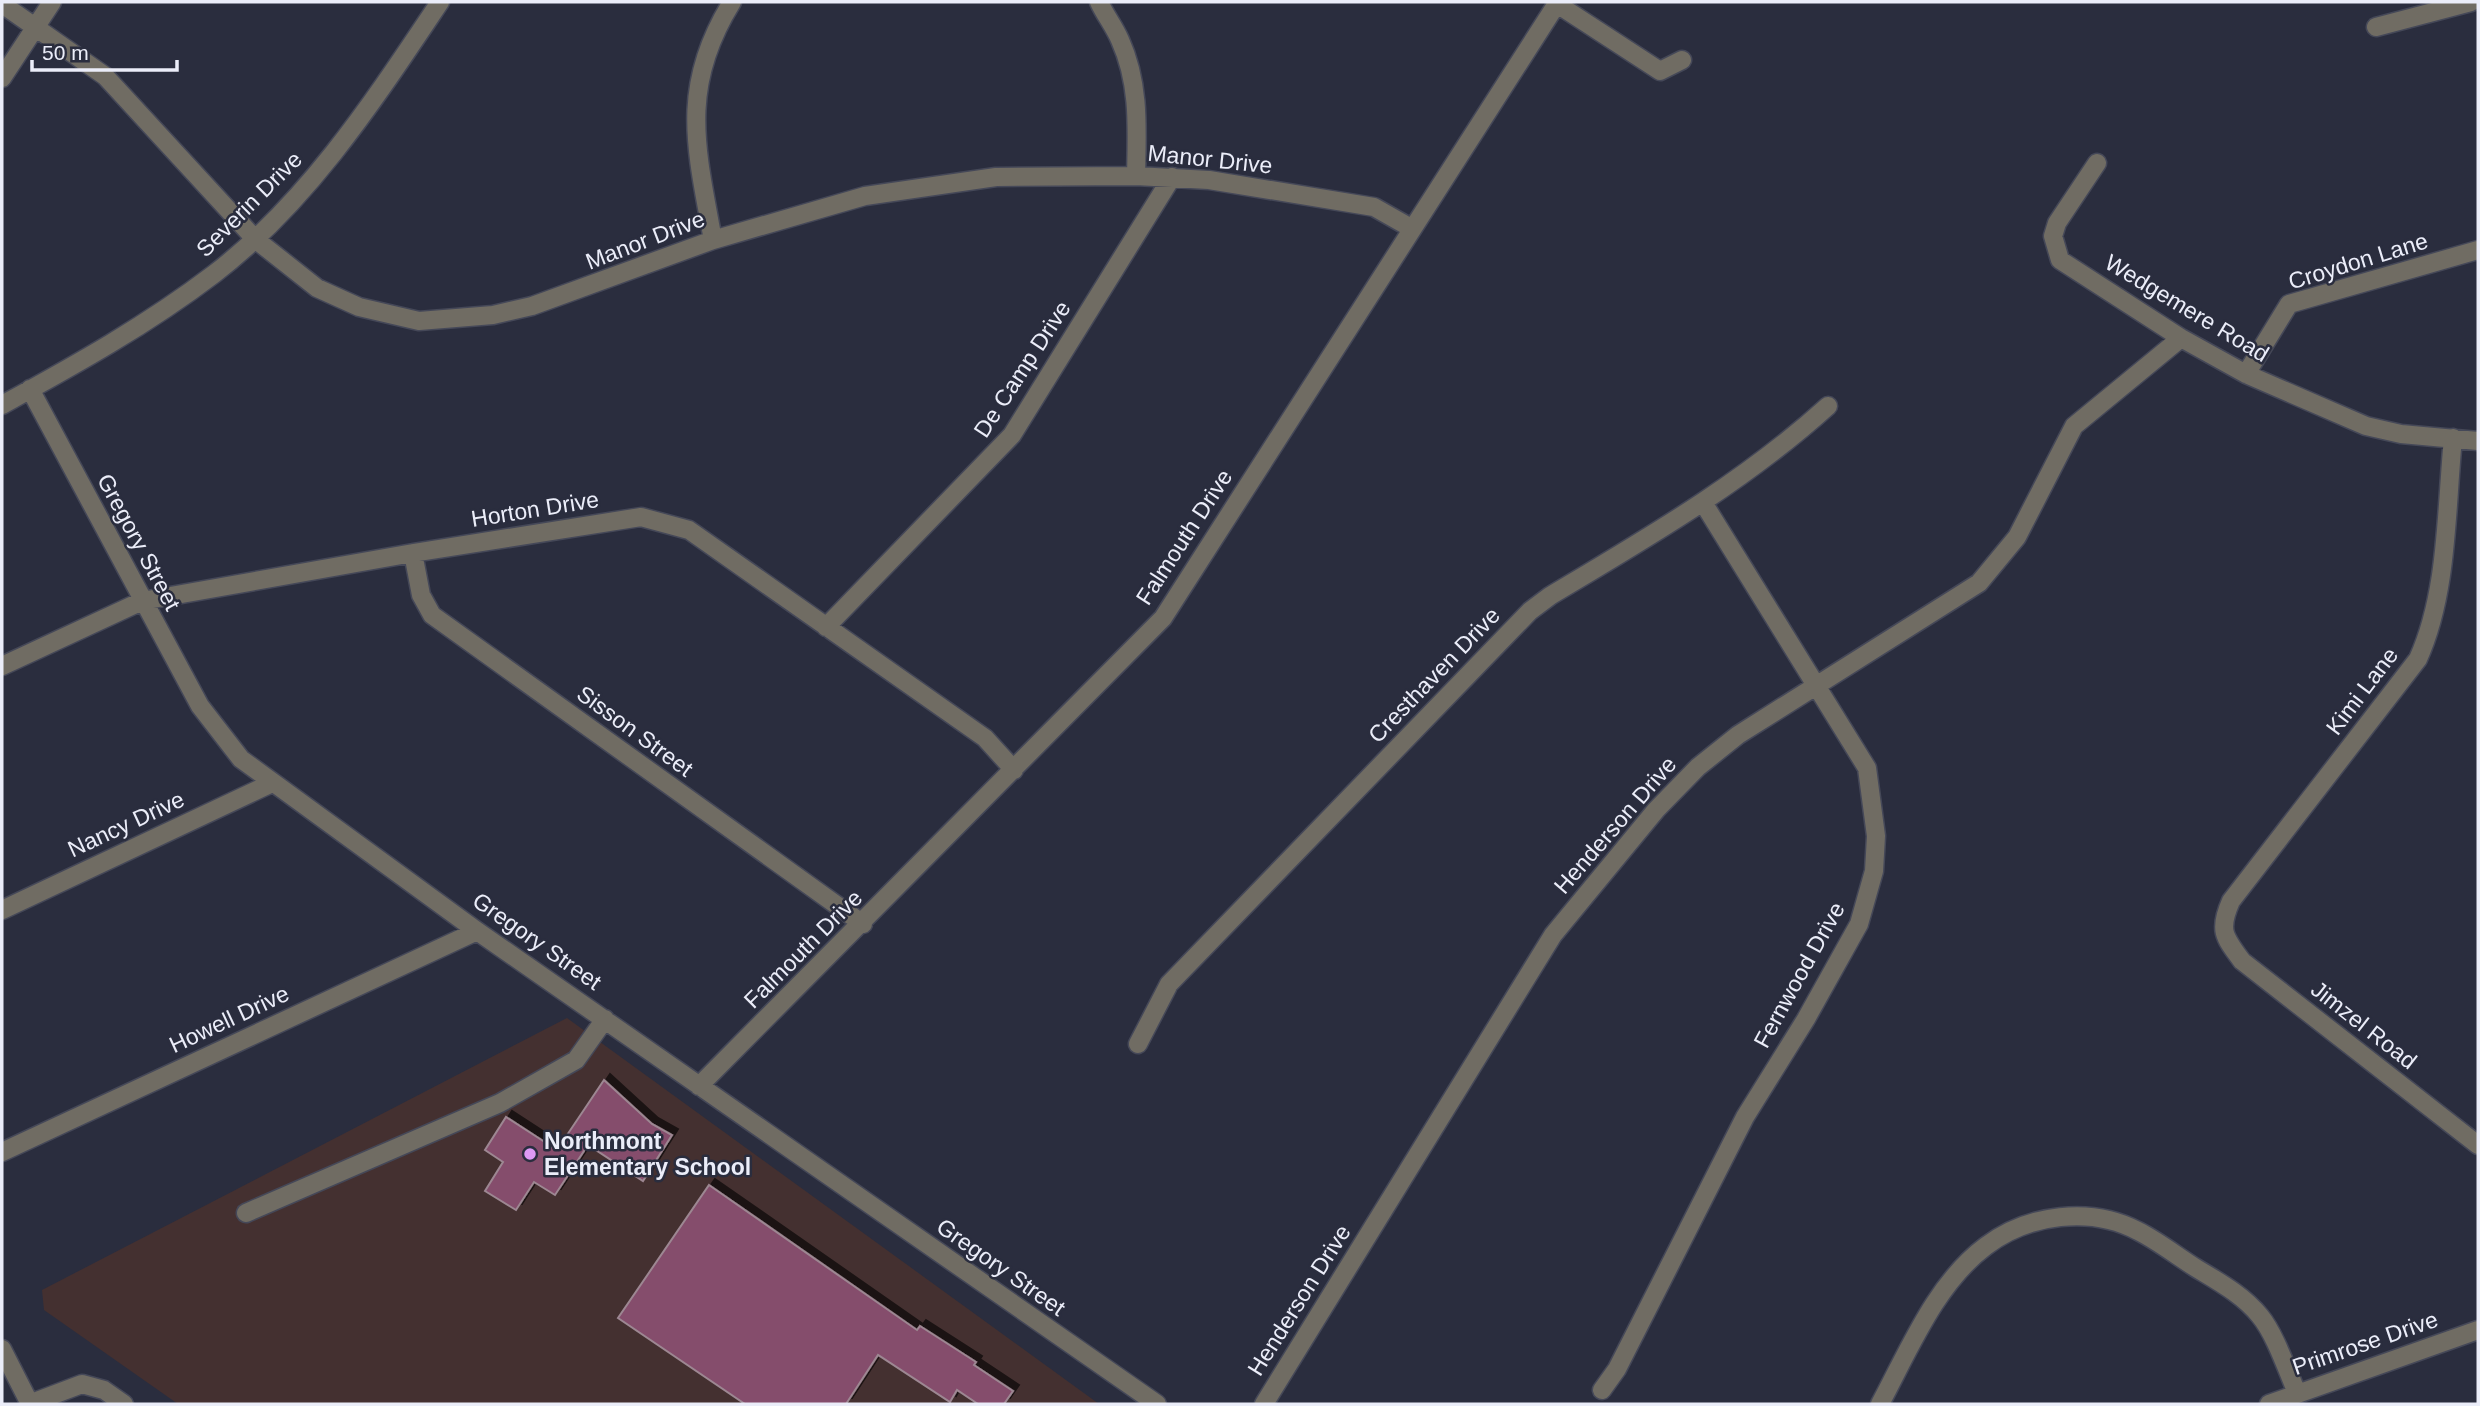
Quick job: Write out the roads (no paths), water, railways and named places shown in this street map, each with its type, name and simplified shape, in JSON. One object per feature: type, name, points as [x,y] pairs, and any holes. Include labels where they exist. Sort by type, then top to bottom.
[{"type":"street","points":[[2,78],[52,2]]},
{"type":"street","name":"Severin Drive","points":[[2,405],[90,358],[214,274],[254,239],[317,174],[376,97],[440,2]]},
{"type":"street","points":[[712,240],[697,158],[695,110],[704,61],[712,38],[732,2]]},
{"type":"street","points":[[1099,2],[1120,40],[1135,88],[1138,112],[1136,176]]},
{"type":"street","points":[[2376,27],[2470,2]]},
{"type":"street","points":[[1558,3],[1660,71],[1682,60]]},
{"type":"street","name":"Falmouth Drive","points":[[699,1086],[863,925],[1163,618],[1558,3]]},
{"type":"street","name":"Manor Drive","points":[[2,4],[105,76],[254,239],[317,288],[359,307],[419,321],[493,315],[550,302],[712,240],[864,196],[996,177],[1172,177],[1257,187],[1374,207],[1411,228]]},
{"type":"street","name":"Wedgemere Road","points":[[2097,163],[2057,223],[2053,236],[2060,260],[2181,338],[2246,374],[2366,426],[2401,434],[2478,441]]},
{"type":"street","name":"De Camp Drive","points":[[826,627],[1012,435],[1172,177]]},
{"type":"street","name":"Croydon Lane","points":[[2246,374],[2289,304],[2478,250]]},
{"type":"street","name":"Henderson Drive","points":[[1264,1404],[1553,935],[1656,810],[1698,766],[1738,735],[1819,687],[1979,583],[2017,537],[2074,426],[2181,338]]},
{"type":"street","name":"Gregory Street","points":[[30,390],[142,601],[212,725],[241,759],[477,931],[606,1018],[699,1086],[1157,1404]]},
{"type":"street","name":"Cresthaven Drive","points":[[1138,1045],[1170,984],[1530,611],[1550,596],[1704,503],[1790,440],[1828,406]]},
{"type":"street","name":"Kimi Lane","points":[[2225,938],[2223,920],[2231,901],[2418,659],[2430,634],[2438,586],[2453,438]]},
{"type":"street","name":"Fernwood Drive","points":[[1602,1390],[1617,1369],[1745,1117],[1854,935],[1864,911],[1875,862],[1872,790],[1867,768],[1704,503]]},
{"type":"street","name":"Horton Drive","points":[[2,666],[142,601],[413,553],[641,517],[689,530],[985,738],[1014,769]]},
{"type":"street","name":"Sisson Street","points":[[413,553],[421,596],[432,615],[863,925]]},
{"type":"street","name":"Nancy Drive","points":[[2,910],[272,783]]},
{"type":"street","name":"Howell Drive","points":[[2,1152],[477,931]]},
{"type":"street","name":"Jimzel Road","points":[[2225,938],[2242,961],[2478,1145]]},
{"type":"street","points":[[246,1213],[500,1103],[576,1060],[606,1018]]},
{"type":"street","points":[[1880,1404],[1940,1298],[1971,1259],[1995,1240],[2021,1226],[2080,1216],[2120,1223],[2138,1231],[2239,1295],[2262,1317],[2297,1392]]},
{"type":"street","name":"Primrose Drive","points":[[2269,1404],[2478,1330]]},
{"type":"street","points":[[2,1349],[29,1403],[82,1384],[104,1390],[124,1404]]},
{"type":"place","name":"Northmont Elementary School","points":[[530,1154]]}]
